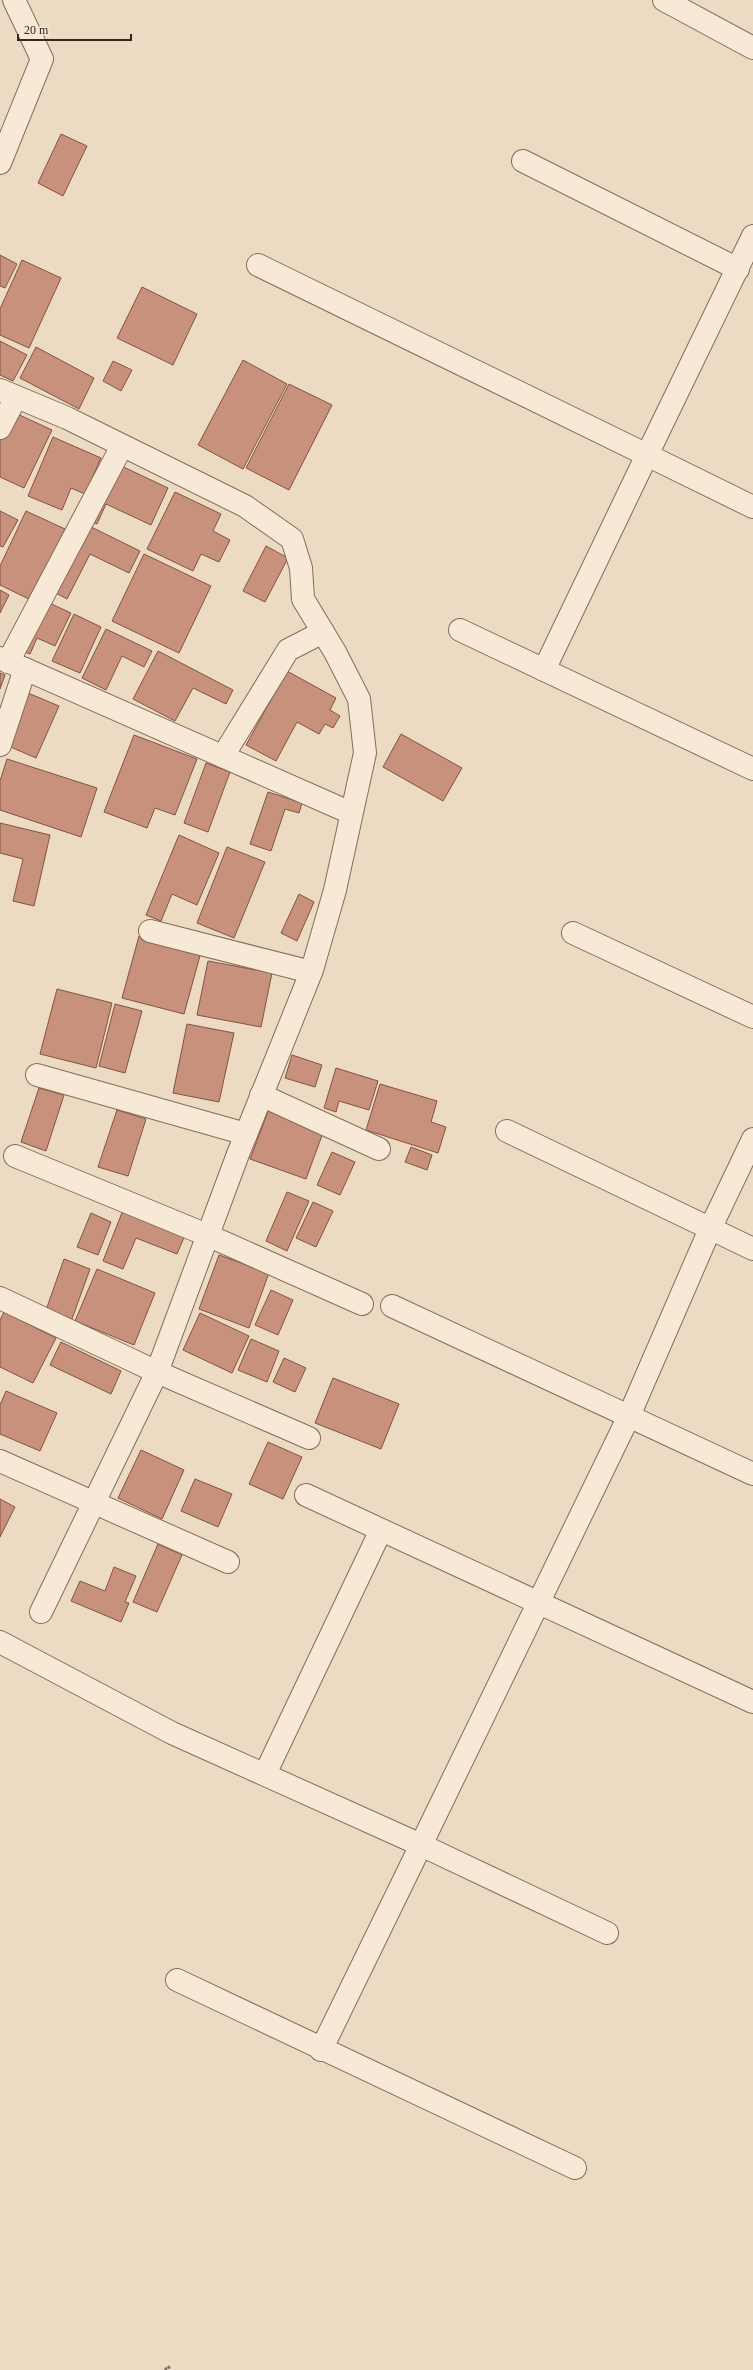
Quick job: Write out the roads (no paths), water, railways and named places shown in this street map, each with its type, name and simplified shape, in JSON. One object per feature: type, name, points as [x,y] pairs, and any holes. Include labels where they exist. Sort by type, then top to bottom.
[{"type":"street","points":[[0,163],[42,59],[14,0]]},
{"type":"street","points":[[664,0],[753,48]]},
{"type":"street","points":[[523,162],[738,269]]},
{"type":"street","points":[[544,670],[753,236]]},
{"type":"street","points":[[258,265],[753,507]]},
{"type":"street","points":[[0,428],[8,394],[67,418],[245,506],[292,539],[301,568],[302,599],[323,632],[359,699],[365,753],[335,890],[311,972],[207,1235],[158,1372],[41,1612]]},
{"type":"street","points":[[0,745],[11,663],[122,446]]},
{"type":"street","points":[[460,630],[753,769]]},
{"type":"street","points":[[223,756],[288,650],[323,632]]},
{"type":"street","points":[[11,663],[351,813]]},
{"type":"street","points":[[150,931],[311,972]]},
{"type":"street","points":[[573,933],[753,1018]]},
{"type":"street","points":[[37,1075],[246,1134]]},
{"type":"street","points":[[261,1096],[379,1149]]},
{"type":"street","points":[[507,1131],[710,1229],[753,1248]]},
{"type":"street","points":[[322,2050],[629,1416],[710,1229],[753,1139]]},
{"type":"street","points":[[15,1156],[207,1235],[362,1304]]},
{"type":"street","points":[[0,1298],[158,1372],[309,1438]]},
{"type":"street","points":[[392,1306],[753,1474]]},
{"type":"street","points":[[0,1461],[228,1562]]},
{"type":"street","points":[[306,1495],[753,1702]]},
{"type":"street","points":[[265,1774],[381,1530]]},
{"type":"street","points":[[0,1642],[172,1733],[421,1844],[606,1933]]},
{"type":"street","points":[[177,1980],[322,2050],[575,2168]]}]
